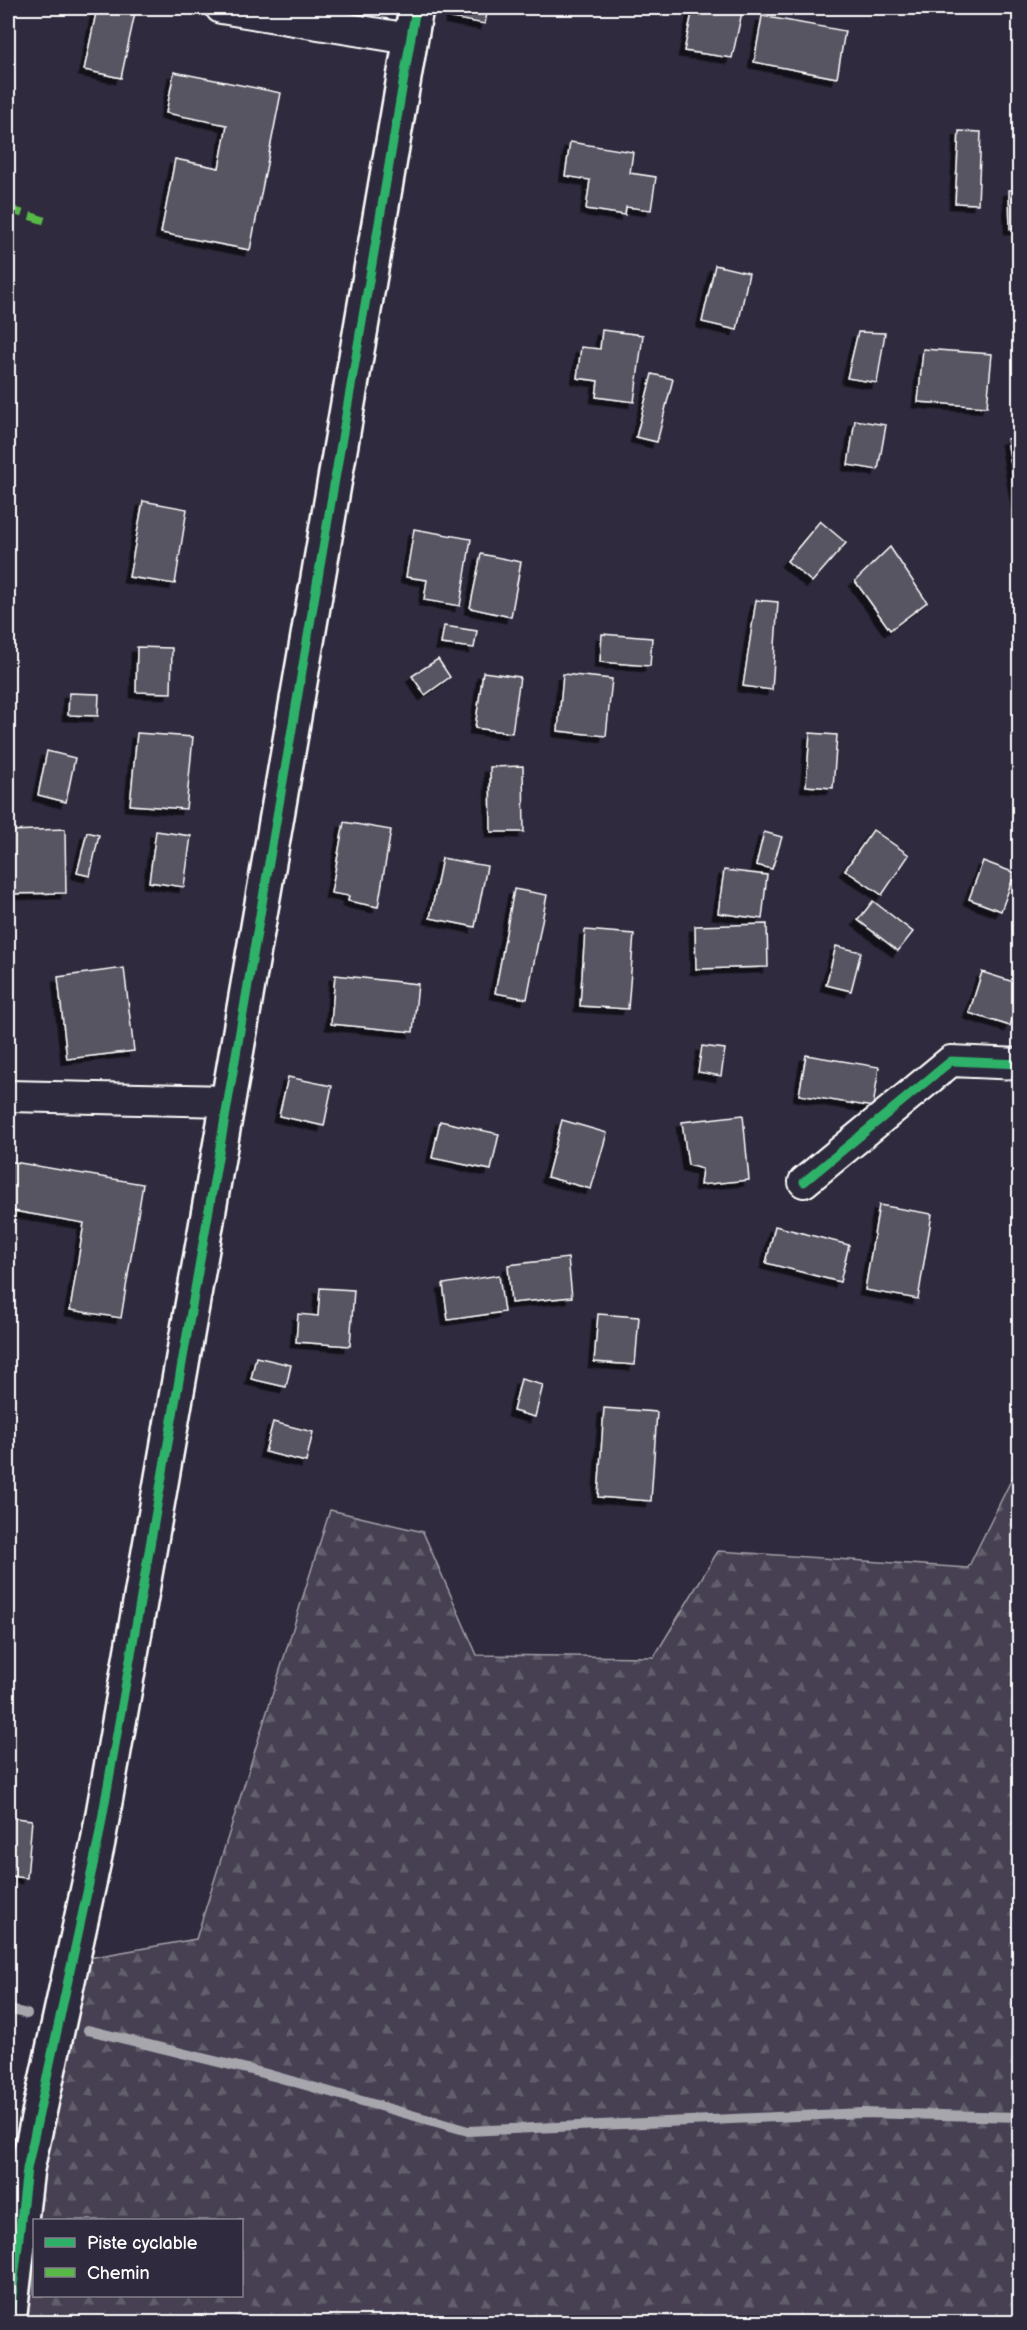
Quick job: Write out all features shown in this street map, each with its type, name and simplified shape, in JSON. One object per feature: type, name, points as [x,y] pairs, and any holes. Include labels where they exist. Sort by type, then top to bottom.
[{"type":"street","points":[[221,8],[410,39]]},
{"type":"street","points":[[9,2322],[17,2168],[99,1842],[416,8]]},
{"type":"street","points":[[804,1182],[951,1061],[1020,1064]]},
{"type":"street","points":[[8,1096],[228,1101]]},
{"type":"green space","points":[[1019,1464],[1019,2322],[8,2322],[8,2182],[60,1963],[196,1939],[330,1510],[423,1532],[477,1655],[654,1657],[718,1551],[968,1568]]},
{"type":"building","points":[[97,8],[135,13],[121,78],[84,70]]},
{"type":"building","points":[[453,8],[488,8],[485,24],[451,18]]},
{"type":"building","points":[[693,8],[743,8],[732,58],[684,51]]},
{"type":"building","points":[[762,16],[845,31],[837,78],[754,62]]},
{"type":"building","points":[[174,72],[281,93],[250,250],[161,233],[175,159],[219,168],[227,125],[166,113]]},
{"type":"building","points":[[959,131],[981,132],[978,204],[955,203]]},
{"type":"building","points":[[570,142],[633,152],[630,173],[656,177],[651,210],[626,207],[625,215],[586,209],[590,180],[565,176]]},
{"type":"building","points":[[1009,190],[1020,190],[1020,229],[1010,229]]},
{"type":"building","points":[[715,265],[749,273],[737,330],[702,322]]},
{"type":"building","points":[[602,330],[643,335],[634,402],[596,397],[598,381],[577,378],[581,347],[600,349]]},
{"type":"building","points":[[858,332],[885,333],[877,383],[847,378]]},
{"type":"building","points":[[923,349],[992,354],[987,407],[918,402]]},
{"type":"building","points":[[652,374],[673,379],[657,442],[636,437]]},
{"type":"building","points":[[855,420],[886,425],[878,470],[848,465]]},
{"type":"building","points":[[1020,437],[1020,502],[1017,503],[1007,439]]},
{"type":"building","points":[[143,501],[187,509],[175,584],[129,577]]},
{"type":"building","points":[[820,521],[846,543],[812,582],[787,561]]},
{"type":"building","points":[[414,529],[471,539],[460,606],[424,600],[427,580],[406,577]]},
{"type":"building","points":[[890,547],[927,602],[890,630],[855,581]]},
{"type":"building","points":[[481,554],[521,562],[511,617],[470,608]]},
{"type":"building","points":[[756,600],[778,602],[772,690],[743,686]]},
{"type":"building","points":[[444,626],[477,631],[474,648],[441,644]]},
{"type":"building","points":[[602,634],[652,638],[650,666],[600,662]]},
{"type":"building","points":[[137,647],[172,648],[171,693],[136,692]]},
{"type":"building","points":[[438,659],[450,677],[425,695],[412,676]]},
{"type":"building","points":[[483,672],[520,677],[512,733],[475,728]]},
{"type":"building","points":[[563,674],[612,679],[606,736],[558,731]]},
{"type":"building","points":[[69,693],[99,694],[98,716],[68,715]]},
{"type":"building","points":[[137,733],[193,737],[186,809],[130,805]]},
{"type":"building","points":[[810,733],[837,735],[833,788],[806,786]]},
{"type":"building","points":[[47,751],[75,758],[66,802],[38,795]]},
{"type":"building","points":[[523,766],[524,832],[491,832],[490,767]]},
{"type":"building","points":[[344,822],[391,830],[378,907],[348,901],[349,896],[331,893]]},
{"type":"building","points":[[65,829],[66,893],[8,894],[8,831]]},
{"type":"building","points":[[873,830],[909,855],[882,895],[845,870]]},
{"type":"building","points":[[156,831],[191,836],[184,887],[149,882]]},
{"type":"building","points":[[87,832],[99,835],[90,876],[77,873]]},
{"type":"building","points":[[764,832],[782,837],[772,869],[756,865]]},
{"type":"building","points":[[442,858],[487,866],[475,927],[430,918]]},
{"type":"building","points":[[983,861],[1015,873],[1001,911],[969,899]]},
{"type":"building","points":[[724,870],[767,875],[762,919],[718,913]]},
{"type":"building","points":[[514,889],[547,895],[527,999],[495,993]]},
{"type":"building","points":[[873,901],[913,932],[898,951],[858,920]]},
{"type":"building","points":[[767,924],[768,967],[696,969],[695,926]]},
{"type":"building","points":[[585,930],[634,934],[628,1009],[580,1006]]},
{"type":"building","points":[[836,946],[861,952],[851,991],[826,985]]},
{"type":"building","points":[[124,968],[134,1051],[67,1059],[58,977]]},
{"type":"building","points":[[982,972],[1020,984],[1020,993],[1010,1026],[969,1013]]},
{"type":"building","points":[[335,975],[418,984],[413,1032],[331,1024]]},
{"type":"building","points":[[702,1046],[725,1049],[721,1076],[698,1072]]},
{"type":"building","points":[[806,1055],[879,1067],[873,1107],[799,1095]]},
{"type":"building","points":[[288,1077],[332,1086],[324,1126],[279,1116]]},
{"type":"building","points":[[743,1115],[749,1180],[700,1185],[702,1169],[688,1165],[682,1122]]},
{"type":"building","points":[[562,1120],[607,1133],[591,1189],[547,1177]]},
{"type":"building","points":[[440,1121],[499,1134],[491,1170],[432,1158]]},
{"type":"building","points":[[8,1161],[143,1184],[121,1318],[70,1310],[84,1223],[8,1210]]},
{"type":"building","points":[[879,1205],[932,1214],[918,1299],[865,1290]]},
{"type":"building","points":[[775,1226],[849,1245],[840,1282],[766,1263]]},
{"type":"building","points":[[568,1258],[572,1297],[511,1303],[508,1265]]},
{"type":"building","points":[[499,1275],[504,1312],[448,1320],[443,1284]]},
{"type":"building","points":[[320,1288],[354,1290],[350,1346],[296,1342],[298,1314],[318,1316]]},
{"type":"building","points":[[598,1314],[639,1317],[635,1365],[594,1362]]},
{"type":"building","points":[[256,1357],[291,1365],[286,1387],[251,1379]]},
{"type":"building","points":[[521,1379],[543,1385],[535,1417],[513,1411]]},
{"type":"building","points":[[604,1408],[657,1412],[651,1501],[598,1497]]},
{"type":"building","points":[[273,1422],[313,1432],[306,1462],[265,1452]]},
{"type":"building","points":[[8,1817],[32,1820],[27,1878],[8,1876]]},
{"type":"waterway","points":[[8,2009],[27,2014]]},
{"type":"waterway","points":[[88,2030],[263,2073],[468,2131],[862,2113],[1020,2117]]},
{"type":"marked path","points":[[8,209],[46,221]]},
{"type":"cycle path","points":[[9,2322],[27,2169],[98,1842],[416,8]]},
{"type":"cycle path","points":[[804,1182],[951,1061],[1020,1064]]}]
